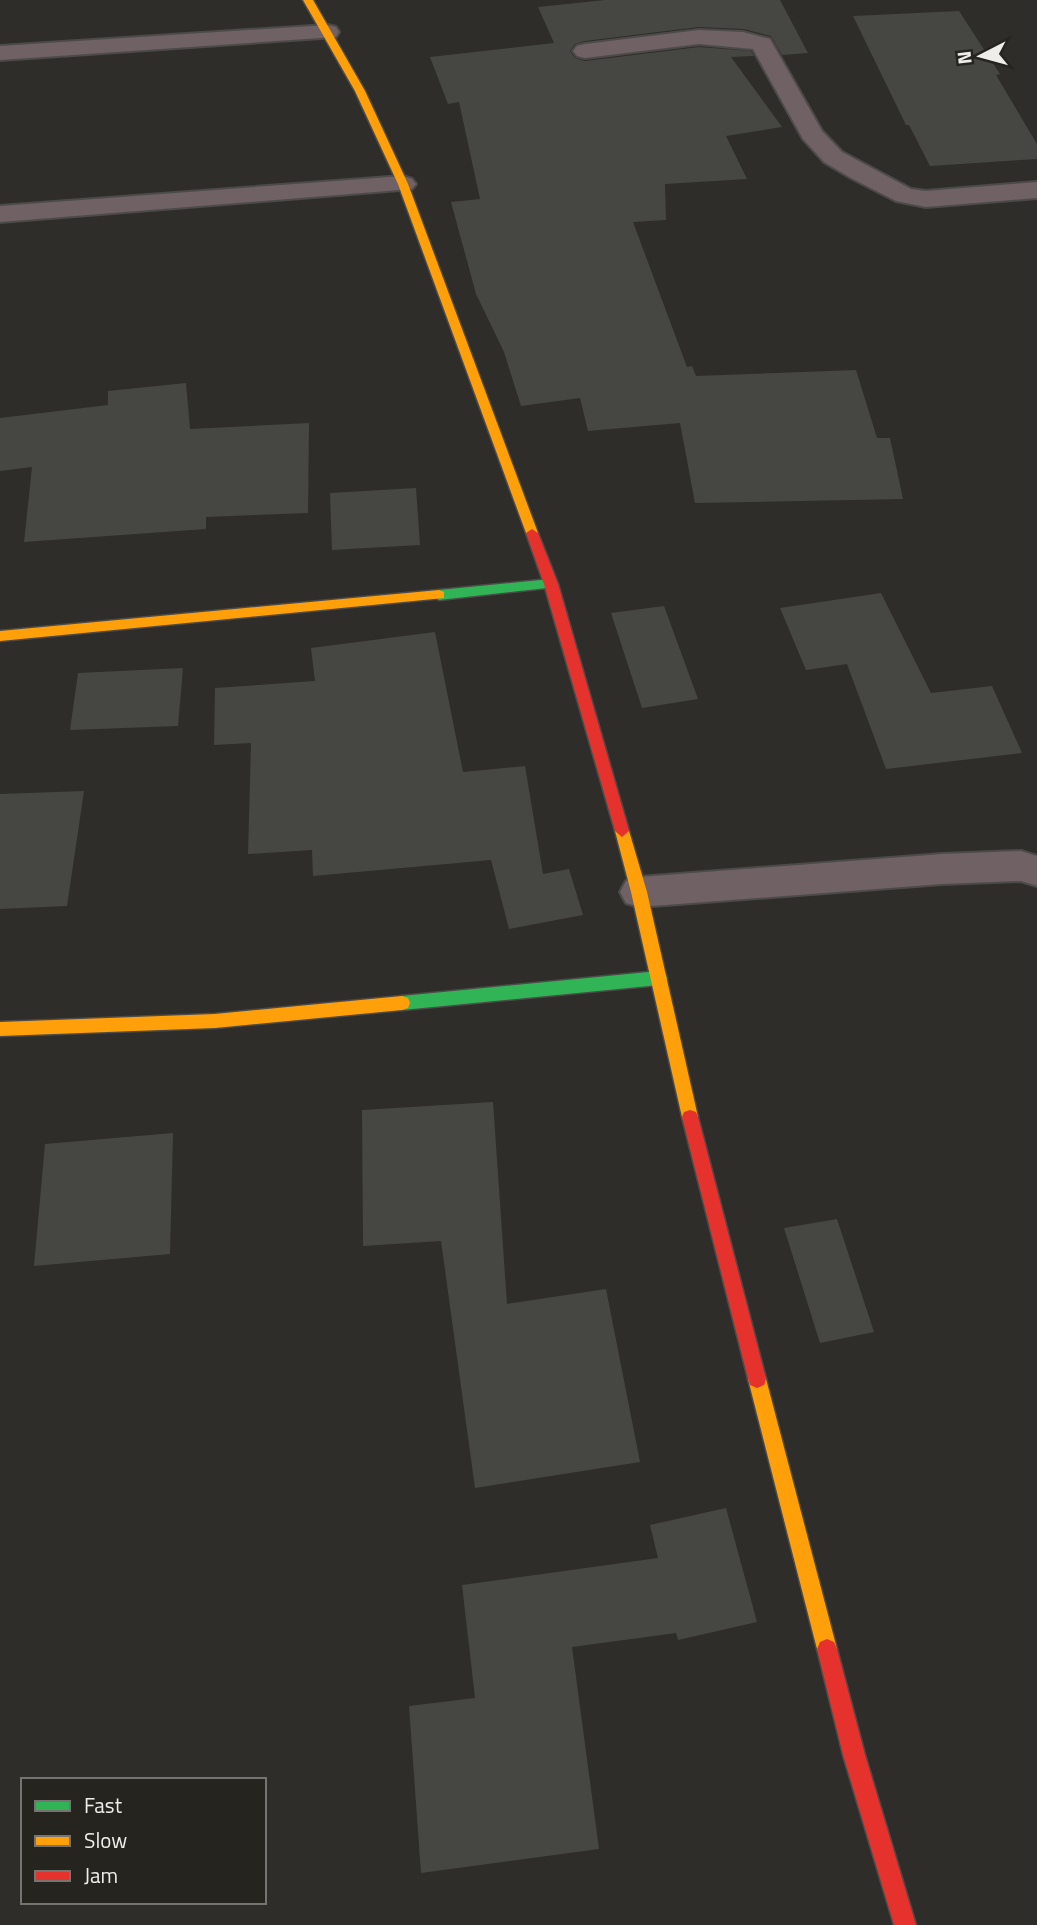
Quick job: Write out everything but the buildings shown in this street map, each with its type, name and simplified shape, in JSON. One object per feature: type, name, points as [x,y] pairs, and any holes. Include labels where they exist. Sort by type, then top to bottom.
[{"type":"street","points":[[308,0],[360,91],[403,184],[551,584],[639,891],[703,1172],[853,1755],[905,1925]]},
{"type":"street","points":[[0,53],[328,32]]},
{"type":"street","points":[[585,51],[713,37],[744,37],[762,44],[812,134],[826,149],[834,157],[883,185],[905,196],[926,199],[1037,190]]},
{"type":"street","points":[[0,214],[403,184]]},
{"type":"street","points":[[0,636],[551,584]]},
{"type":"street","points":[[639,891],[942,869],[1021,866],[1037,872]]},
{"type":"street","points":[[0,1029],[215,1021],[659,978]]},
{"type":"traffic: fast","points":[[439,595],[551,584]]},
{"type":"traffic: fast","points":[[402,1003],[659,978]]},
{"type":"traffic: slow","points":[[308,0],[360,91],[403,184],[532,533]]},
{"type":"traffic: slow","points":[[0,636],[439,595]]},
{"type":"traffic: slow","points":[[622,831],[639,892],[690,1117]]},
{"type":"traffic: slow","points":[[0,1029],[215,1021],[402,1003]]},
{"type":"traffic: slow","points":[[757,1379],[827,1649]]},
{"type":"traffic: jam","points":[[532,533],[551,584],[622,831]]},
{"type":"traffic: jam","points":[[690,1117],[757,1379]]},
{"type":"traffic: jam","points":[[827,1649],[854,1755],[905,1925]]}]
